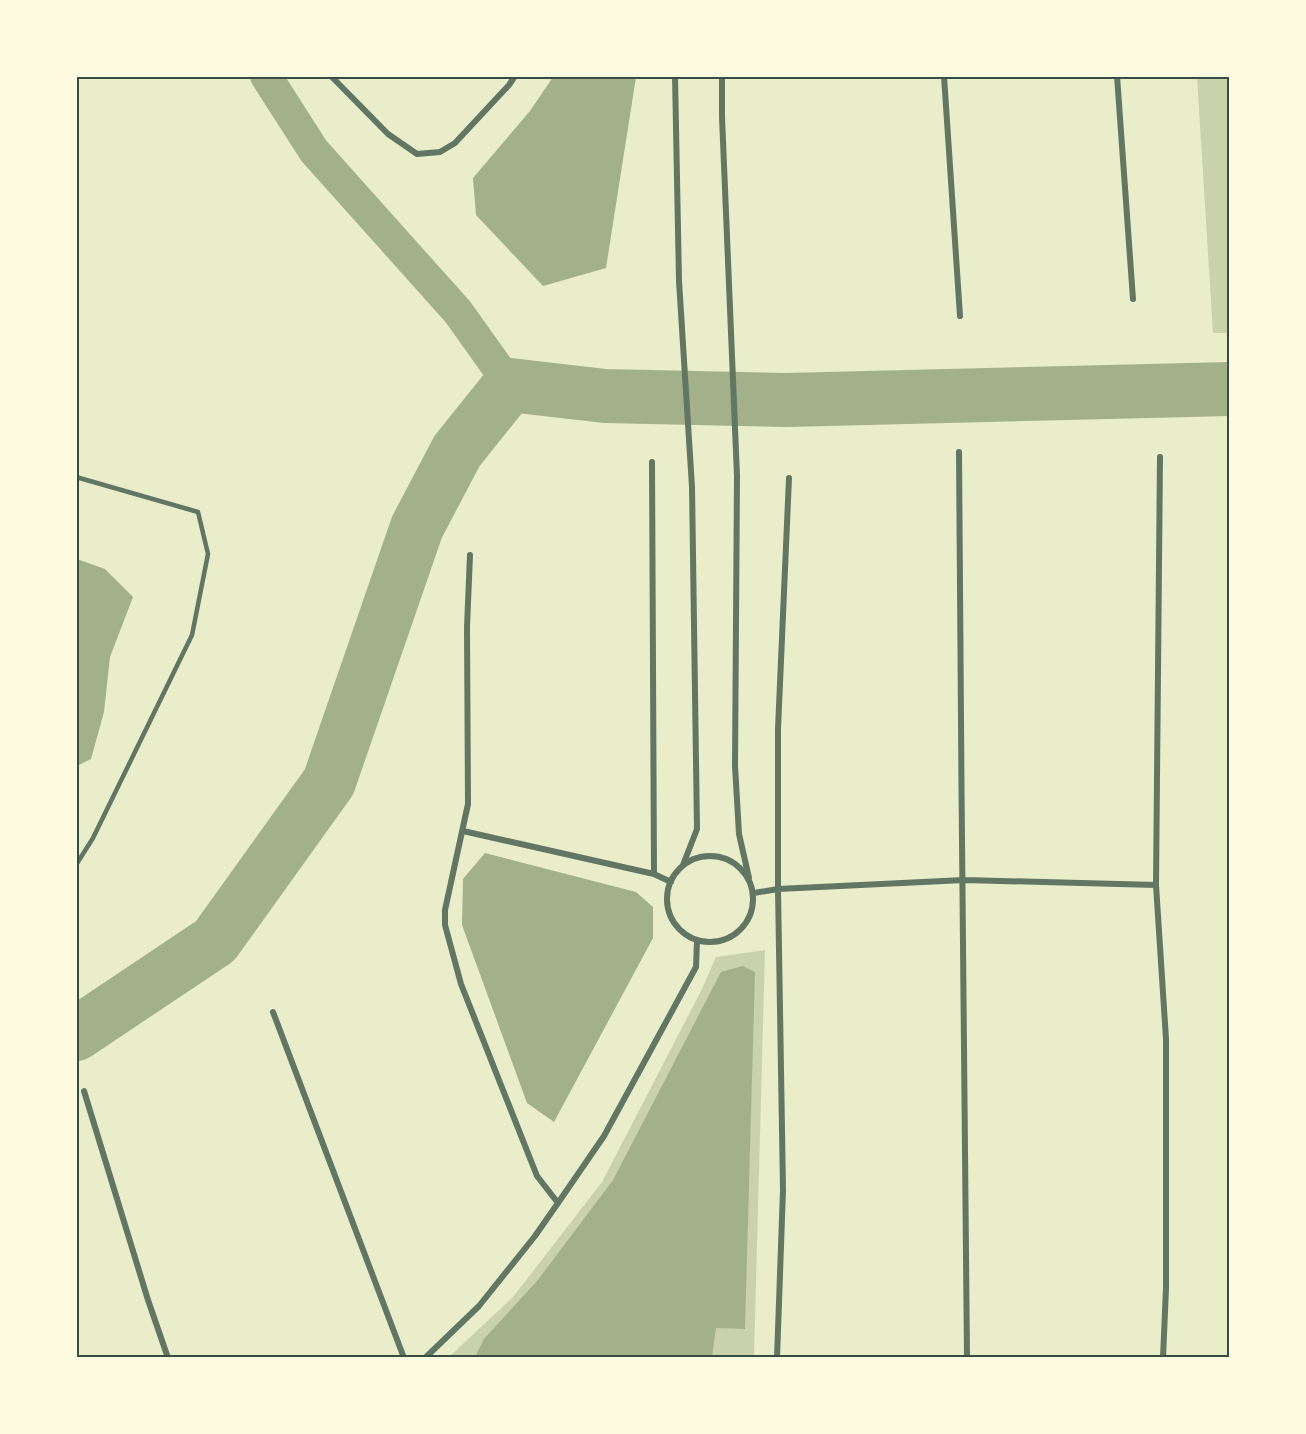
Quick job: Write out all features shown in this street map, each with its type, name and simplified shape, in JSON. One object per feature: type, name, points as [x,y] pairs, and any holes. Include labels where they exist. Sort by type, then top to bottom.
[{"type":"street","points":[[331,76],[388,134],[417,154],[440,152],[455,143],[515,76]]},
{"type":"street","points":[[675,76],[680,285],[692,487],[697,829],[683,865],[671,882],[667,898],[669,914],[678,928],[690,938],[705,942],[721,941],[736,934],[747,923],[753,908],[754,893],[739,834],[735,766],[737,476],[722,117],[723,76]]},
{"type":"street","points":[[944,76],[960,316]]},
{"type":"street","points":[[1117,76],[1132,299]]},
{"type":"street","points":[[959,452],[967,1358]]},
{"type":"street","points":[[1160,457],[1156,885],[1166,1039],[1166,1288],[1162,1358]]},
{"type":"street","points":[[652,462],[654,874]]},
{"type":"street","points":[[777,1358],[783,1190],[777,889],[778,729],[789,478]]},
{"type":"street","points":[[470,555],[467,627],[468,804],[445,910],[445,925],[461,984],[537,1176],[558,1203]]},
{"type":"street","points":[[463,831],[654,874],[671,882]]},
{"type":"street","points":[[683,865],[700,856],[718,856],[736,864],[749,878]]},
{"type":"street","points":[[754,893],[777,889],[964,880],[1156,885]]},
{"type":"street","points":[[425,1358],[479,1306],[535,1236],[603,1136],[678,1004],[696,967],[697,940]]},
{"type":"street","points":[[273,1012],[404,1358]]},
{"type":"street","points":[[84,1091],[168,1358]]},
{"type":"lane","points":[[76,477],[198,512],[208,554],[192,635],[93,838],[76,865]]},
{"type":"shaded area","points":[[553,77],[636,77],[606,268],[543,286],[476,215],[473,178],[530,111]]},
{"type":"shaded area","points":[[1197,77],[1229,77],[1229,333],[1213,333]]},
{"type":"shaded area","points":[[77,559],[105,569],[133,597],[110,657],[104,712],[91,759],[77,766]]},
{"type":"shaded area","points":[[485,853],[636,892],[653,907],[653,938],[554,1122],[527,1103],[462,925],[463,879]]},
{"type":"shaded area","points":[[765,950],[754,1357],[448,1358],[513,1297],[602,1182],[702,989],[716,957]]},
{"type":"shaded area","points":[[743,966],[755,972],[745,1329],[716,1328],[712,1357],[475,1357],[484,1339],[537,1281],[613,1180],[721,972]]},
{"type":"waterway","points":[[266,76],[314,151],[458,312],[510,385]]},
{"type":"waterway","points":[[76,1034],[215,941],[329,782],[417,527],[457,451],[510,385],[605,396],[786,400],[1230,389]]},
{"type":"waterway","points":[[76,1014],[90,1025]]}]
